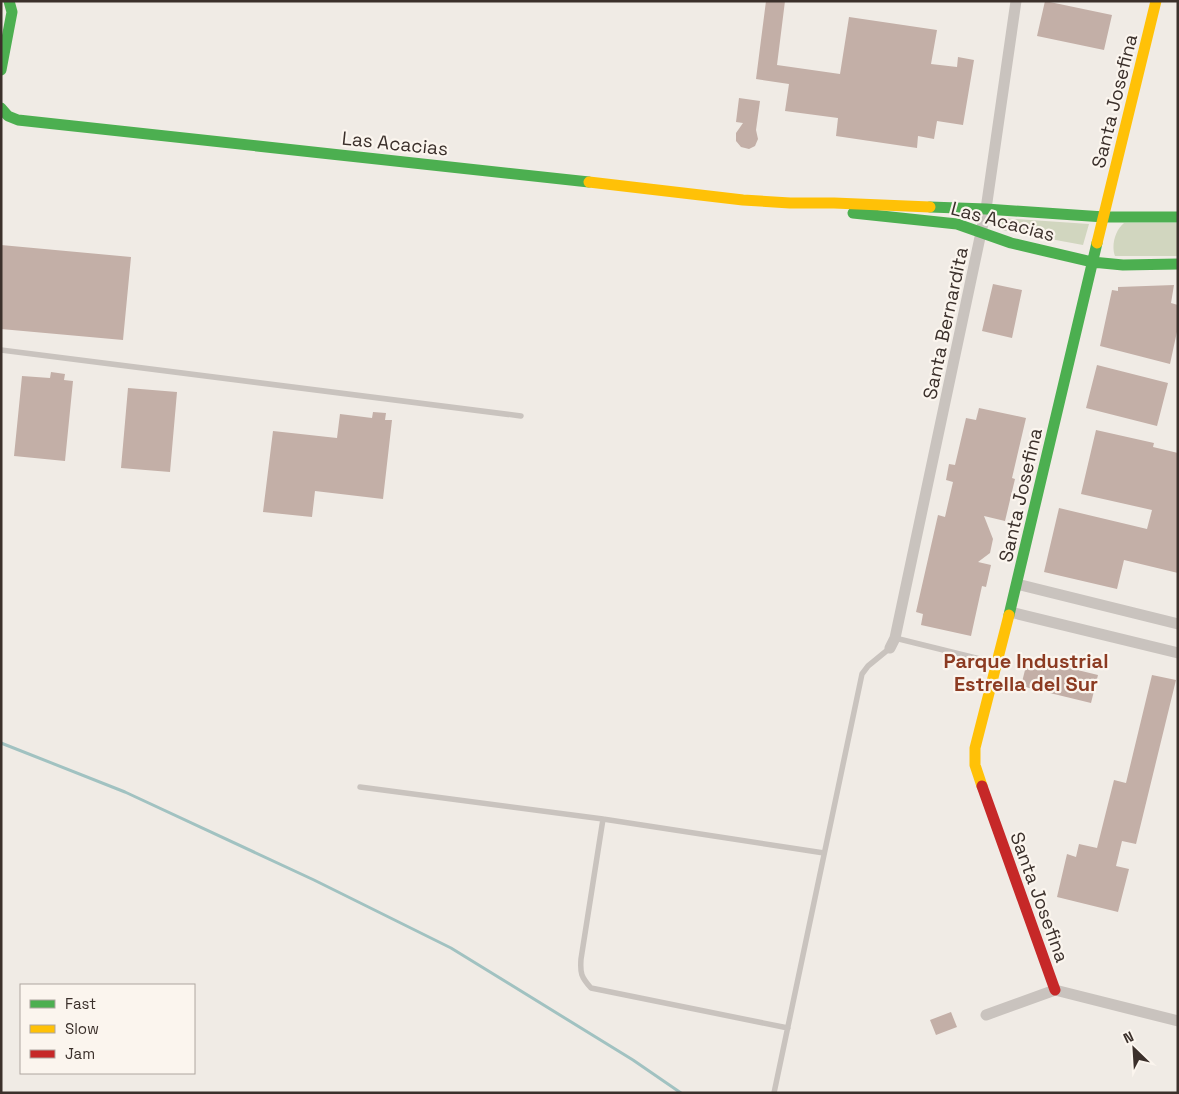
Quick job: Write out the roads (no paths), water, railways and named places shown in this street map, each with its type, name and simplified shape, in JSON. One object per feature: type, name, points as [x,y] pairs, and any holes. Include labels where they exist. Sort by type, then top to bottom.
[{"type":"main road","points":[[1,70],[12,12],[10,1]]},
{"type":"main road","name":"Santa Josefina","points":[[1055,990],[989,806],[975,765],[974,755],[1017,584],[1092,262],[1156,1]]},
{"type":"main road","name":"Las Acacias","points":[[1,108],[8,116],[18,120],[479,170],[716,198],[790,204],[860,214],[948,222],[1011,242],[1092,262],[1123,265],[1178,264]]},
{"type":"main road","name":"Las Acacias","points":[[790,204],[834,203],[1104,217],[1178,217]]},
{"type":"street","name":"Santa Bernardita","points":[[893,643],[982,232],[1016,1]]},
{"type":"street","points":[[1017,584],[1178,624]]},
{"type":"street","points":[[1010,612],[1178,653]]},
{"type":"street","points":[[986,1015],[1055,990],[1178,1020]]},
{"type":"lane","points":[[1,350],[521,416]]},
{"type":"lane","points":[[774,1093],[862,674],[893,643],[996,663]]},
{"type":"lane","points":[[360,787],[603,818],[824,853]]},
{"type":"lane","points":[[603,818],[581,959],[583,979],[591,988],[788,1028]]},
{"type":"waterway","points":[[1,743],[125,792],[314,880],[451,948],[633,1060],[681,1093]]},
{"type":"district","name":"Parque Industrial Estrella del Sur","points":[[1026,672]]}]
